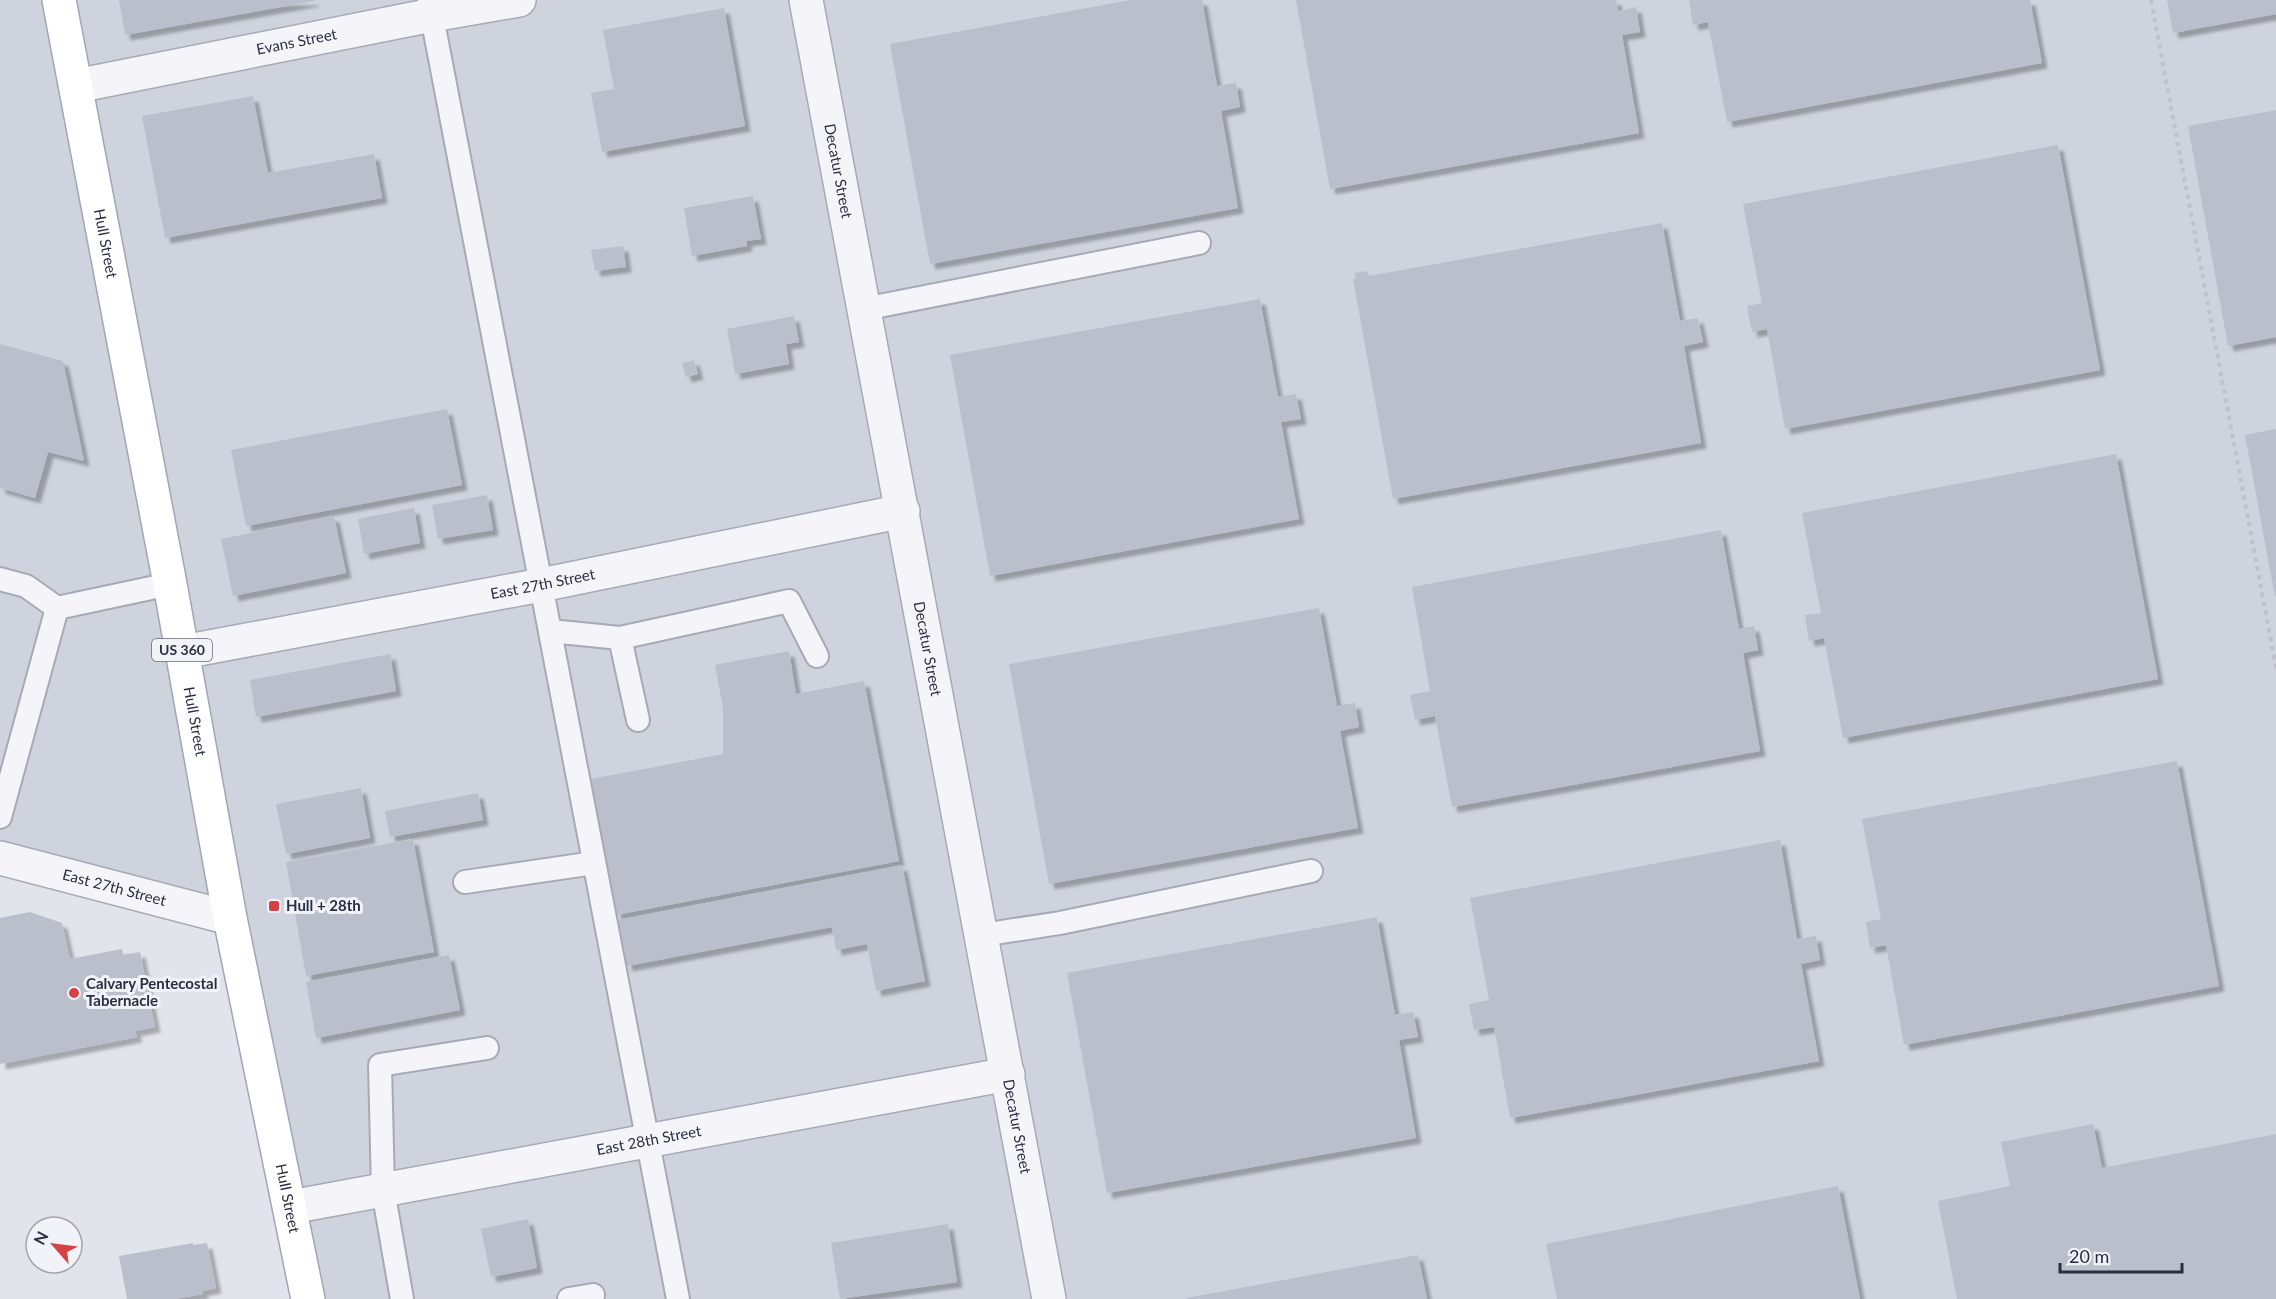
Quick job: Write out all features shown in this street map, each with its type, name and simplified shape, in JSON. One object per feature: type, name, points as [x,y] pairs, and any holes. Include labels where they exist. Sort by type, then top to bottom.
[{"type":"main road","name":"Hull Street","points":[[59,0],[183,652],[230,918],[308,1299]]},
{"type":"street","name":"Evans Street","points":[[76,86],[430,8],[519,0]]},
{"type":"street","name":"Decatur Street","points":[[806,0],[1049,1299]]},
{"type":"street","name":"East 27th Street","points":[[183,652],[541,585],[903,511]]},
{"type":"street","name":"East 27th Street","points":[[0,858],[230,918]]},
{"type":"street","name":"East 28th Street","points":[[291,1208],[1008,1074]]},
{"type":"lane","points":[[430,8],[678,1299]]},
{"type":"lane","points":[[864,309],[1199,243]]},
{"type":"lane","points":[[0,579],[26,586],[57,608],[170,584]]},
{"type":"lane","points":[[550,631],[620,638],[789,601],[817,656]]},
{"type":"lane","points":[[0,818],[57,608]]},
{"type":"lane","points":[[620,638],[638,720]]},
{"type":"lane","points":[[465,882],[594,863]]},
{"type":"lane","points":[[982,935],[1060,923],[1311,871]]},
{"type":"lane","points":[[402,1299],[383,1190],[380,1065],[487,1048]]},
{"type":"lane","points":[[569,1299],[593,1295]]},
{"type":"path","points":[[2151,0],[2276,668]]},
{"type":"shaded area","points":[[0,0],[2276,0],[2276,1299],[303,1299],[232,918],[0,857]]},
{"type":"building","points":[[119,0],[314,0],[314,1],[125,35]]},
{"type":"building","points":[[1131,0],[1202,0],[1217,86],[1236,83],[1240,107],[1221,111],[1238,208],[930,264],[890,44]]},
{"type":"building","points":[[1296,0],[1616,0],[1618,11],[1636,7],[1640,32],[1622,35],[1639,133],[1330,189]]},
{"type":"building","points":[[1689,0],[2030,0],[2042,63],[1727,122],[1708,22],[1693,25]]},
{"type":"building","points":[[2167,0],[2276,0],[2276,14],[2173,33]]},
{"type":"building","points":[[724,8],[745,126],[602,152],[591,93],[614,89],[603,30]]},
{"type":"building","points":[[253,96],[268,173],[374,154],[382,198],[165,238],[142,116]]},
{"type":"building","points":[[2276,110],[2276,337],[2228,346],[2188,126]]},
{"type":"building","points":[[2058,145],[2100,370],[1785,429],[1767,329],[1752,332],[1747,306],[1762,303],[1743,204]]},
{"type":"building","points":[[753,196],[761,239],[746,241],[747,246],[692,256],[684,208]]},
{"type":"building","points":[[1662,223],[1680,321],[1698,318],[1703,342],[1684,346],[1701,443],[1393,499],[1353,279],[1356,278],[1354,273],[1367,271],[1369,276]]},
{"type":"building","points":[[623,246],[626,267],[595,271],[591,250]]},
{"type":"building","points":[[1260,299],[1278,397],[1296,394],[1301,419],[1281,422],[1299,519],[990,576],[950,355]]},
{"type":"building","points":[[794,316],[799,342],[786,344],[789,364],[735,374],[727,329]]},
{"type":"building","points":[[0,344],[63,361],[84,461],[48,452],[35,498],[0,488]]},
{"type":"building","points":[[694,360],[698,374],[686,377],[682,363]]},
{"type":"building","points":[[447,409],[462,485],[246,526],[231,450]]},
{"type":"building","points":[[2276,429],[2276,596],[2275,597],[2245,435]]},
{"type":"building","points":[[2116,454],[2158,679],[1843,738],[1824,638],[1809,641],[1805,615],[1821,613],[1802,513]]},
{"type":"building","points":[[487,495],[493,530],[438,539],[432,505]]},
{"type":"building","points":[[414,508],[420,543],[364,554],[358,519]]},
{"type":"building","points":[[334,516],[346,573],[233,596],[221,539]]},
{"type":"building","points":[[1721,530],[1739,629],[1754,626],[1758,650],[1743,653],[1760,751],[1452,807],[1435,716],[1415,720],[1410,695],[1430,691],[1412,587]]},
{"type":"building","points":[[1319,608],[1337,706],[1355,703],[1359,727],[1340,731],[1358,828],[1049,884],[1009,664]]},
{"type":"building","points":[[789,651],[796,694],[864,681],[899,861],[616,915],[591,779],[723,754],[723,708],[715,665]]},
{"type":"building","points":[[390,654],[396,691],[256,717],[250,680]]},
{"type":"building","points":[[2177,761],[2219,986],[1904,1045],[1886,945],[1870,948],[1866,922],[1881,919],[1862,819]]},
{"type":"building","points":[[361,788],[370,838],[286,854],[276,804]]},
{"type":"building","points":[[478,793],[483,820],[390,837],[385,811]]},
{"type":"building","points":[[413,839],[434,952],[306,976],[286,862]]},
{"type":"building","points":[[1780,840],[1797,939],[1816,936],[1820,960],[1801,964],[1819,1061],[1510,1118],[1494,1027],[1474,1030],[1469,1004],[1489,1000],[1470,898]]},
{"type":"building","points":[[902,865],[925,981],[876,991],[867,944],[836,950],[832,927],[627,966],[618,920]]},
{"type":"building","name":"Calvary Pentecostal Tabernacle","points":[[30,912],[62,923],[70,959],[122,949],[123,955],[140,952],[155,1027],[135,1031],[137,1037],[0,1064],[0,918]]},
{"type":"building","points":[[1377,917],[1395,1015],[1413,1012],[1418,1037],[1399,1040],[1416,1138],[1107,1193],[1067,973]]},
{"type":"building","points":[[449,955],[460,1010],[316,1038],[306,982]]},
{"type":"building","points":[[2093,1124],[2102,1168],[2276,1134],[2276,1299],[1957,1299],[1938,1201],[2010,1186],[2001,1142]]},
{"type":"building","points":[[1838,1186],[1860,1299],[1557,1299],[1546,1244]]},
{"type":"building","points":[[528,1219],[537,1268],[491,1277],[481,1229]]},
{"type":"building","points":[[948,1224],[957,1282],[840,1299],[831,1243]]},
{"type":"building","points":[[193,1243],[193,1245],[207,1243],[216,1288],[202,1291],[203,1294],[174,1299],[127,1299],[119,1256]]},
{"type":"building","points":[[1418,1255],[1427,1299],[1186,1299],[1186,1298]]},
{"type":"place","name":"Hull + 28th","points":[[274,906]]},
{"type":"place","name":"Calvary Pentecostal Tabernacle","points":[[74,993]]}]
